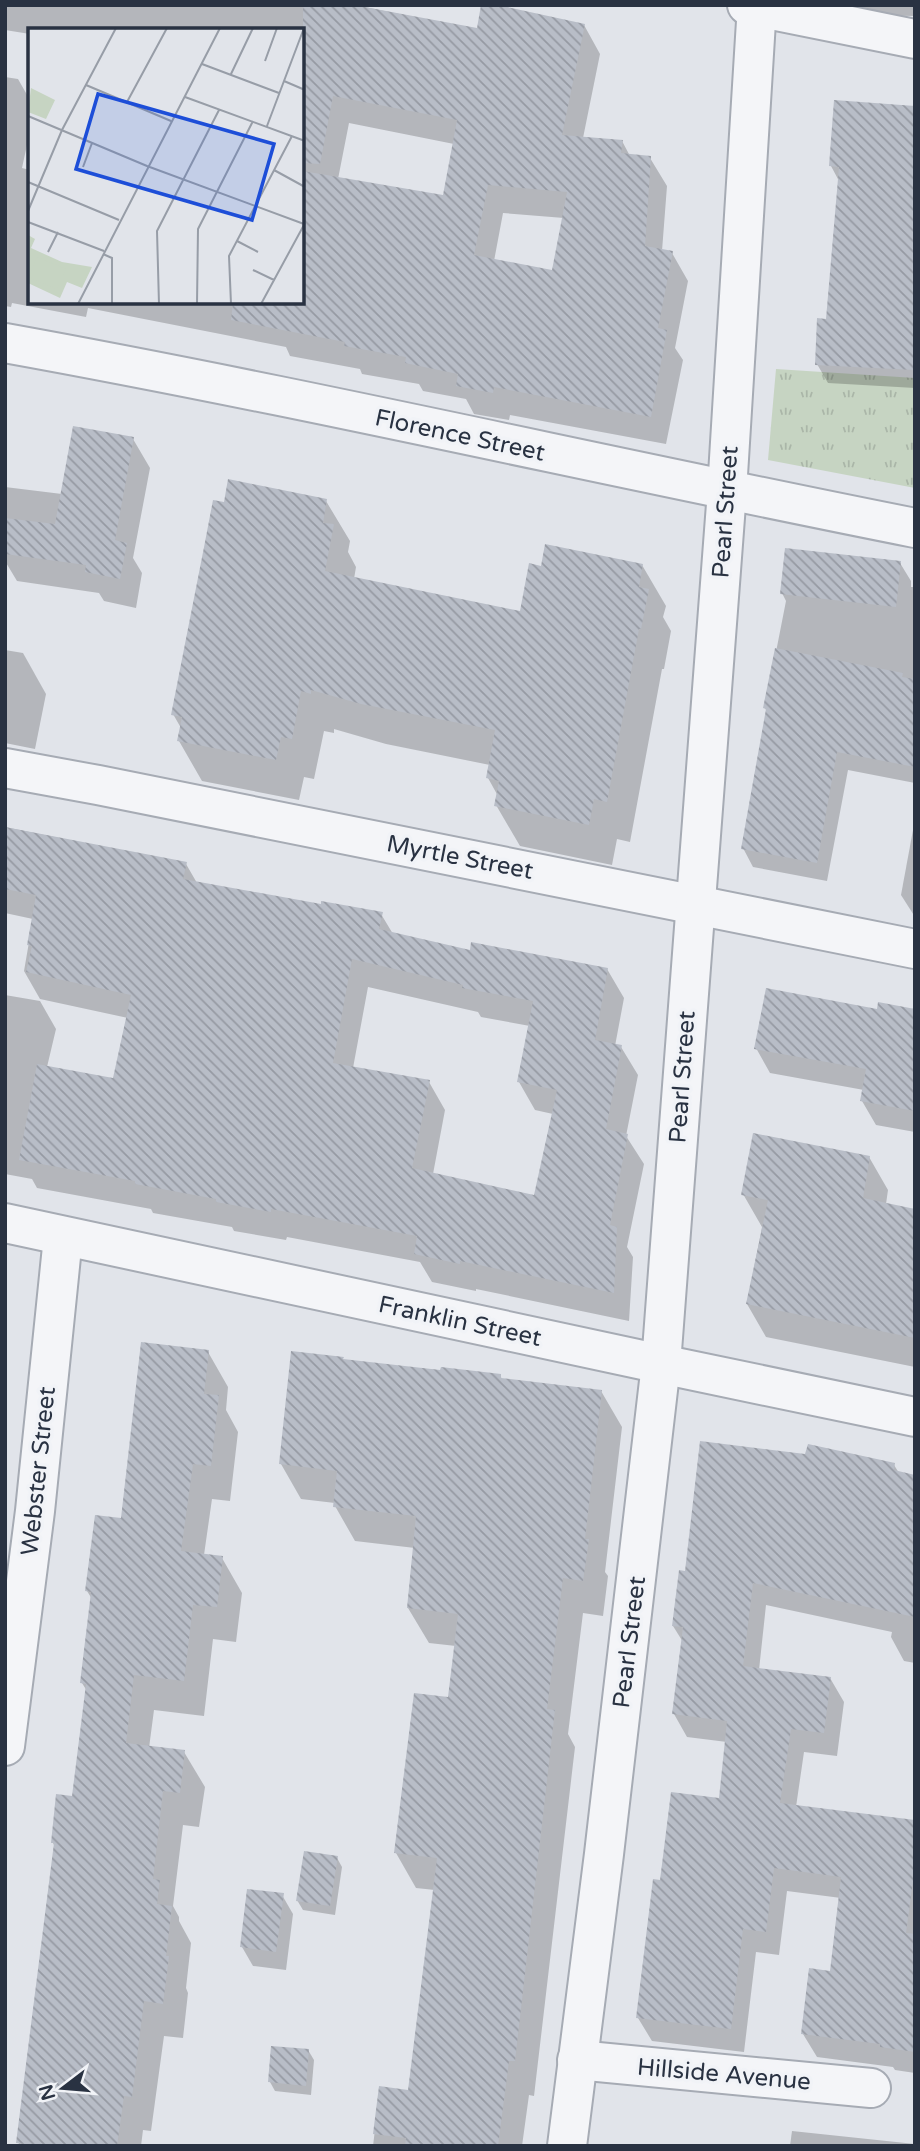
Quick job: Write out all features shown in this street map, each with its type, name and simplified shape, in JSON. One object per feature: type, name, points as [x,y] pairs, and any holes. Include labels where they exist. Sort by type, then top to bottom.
[{"type":"street","points":[[754,6],[915,39]]},
{"type":"street","name":"Pearl Street","points":[[567,2146],[661,1364],[727,491],[754,6]]},
{"type":"street","name":"Florence Street","points":[[5,343],[147,369],[915,528]]},
{"type":"street","name":"Myrtle Street","points":[[5,768],[915,949]]},
{"type":"street","name":"Franklin Street","points":[[5,1223],[915,1417]]},
{"type":"street","name":"Webster Street","points":[[5,1746],[35,1511],[63,1237]]},
{"type":"street","name":"Hillside Avenue","points":[[577,2060],[871,2088]]},
{"type":"green space","points":[[776,369],[915,378],[915,488],[768,460]]},
{"type":"building","points":[[303,5],[354,5],[477,28],[481,5],[498,5],[585,24],[562,135],[623,140],[621,153],[651,156],[645,246],[673,251],[658,328],[667,330],[651,417],[494,387],[493,393],[456,386],[458,374],[405,363],[406,357],[231,320],[233,304],[304,304],[304,171],[443,195],[457,120],[333,96],[320,164],[304,163]],"holes":[[[488,185],[567,192],[552,270],[474,255]]]},
{"type":"building","points":[[834,100],[915,106],[915,370],[815,365],[817,318],[826,319],[839,167],[829,166]]},
{"type":"building","points":[[73,426],[134,437],[115,540],[127,543],[120,579],[85,572],[86,565],[5,554],[5,518],[55,524]]},
{"type":"building","points":[[228,479],[327,499],[323,523],[334,524],[325,571],[510,609],[520,611],[529,563],[541,566],[545,544],[643,564],[639,587],[649,589],[607,802],[594,799],[589,825],[494,806],[499,781],[486,778],[495,730],[361,704],[311,690],[311,694],[301,691],[292,739],[281,737],[276,760],[177,741],[182,717],[171,715],[213,500],[224,502]]},
{"type":"building","points":[[785,548],[901,561],[896,607],[780,594]]},
{"type":"building","points":[[775,648],[903,673],[902,677],[915,679],[915,767],[837,752],[817,863],[741,849]]},
{"type":"building","points":[[5,827],[187,862],[183,879],[321,904],[321,901],[383,912],[379,929],[470,950],[471,942],[608,968],[595,1040],[622,1045],[606,1129],[628,1134],[610,1225],[617,1227],[614,1293],[414,1254],[417,1236],[271,1209],[271,1212],[216,1202],[216,1199],[135,1184],[135,1181],[19,1160],[37,1064],[113,1078],[131,995],[26,972],[32,946],[27,945],[36,895],[5,889]],"holes":[[[352,959],[463,985],[462,988],[533,1001],[517,1082],[557,1090],[534,1195],[412,1168],[430,1080],[333,1063]]]},
{"type":"building","points":[[766,988],[877,1009],[878,1002],[915,1009],[915,1111],[860,1101],[866,1069],[754,1049]]},
{"type":"building","points":[[753,1133],[870,1156],[863,1198],[915,1209],[915,1338],[746,1304],[768,1200],[741,1195]]},
{"type":"building","points":[[141,1342],[209,1350],[204,1394],[219,1395],[211,1466],[193,1464],[181,1551],[223,1556],[217,1607],[193,1605],[184,1681],[134,1675],[126,1743],[185,1750],[180,1793],[163,1791],[153,1879],[160,1880],[157,1904],[172,1906],[163,2004],[144,2001],[132,2097],[124,2096],[117,2146],[41,2146],[16,2143],[54,1843],[51,1843],[56,1794],[72,1796],[86,1684],[80,1683],[91,1592],[85,1591],[95,1515],[121,1518]]},
{"type":"building","points":[[291,1351],[440,1370],[441,1367],[501,1374],[501,1378],[602,1390],[585,1539],[589,1539],[583,1581],[563,1578],[547,1709],[555,1710],[515,2061],[509,2061],[498,2146],[405,2146],[406,2138],[373,2134],[379,2086],[408,2090],[437,1858],[394,1853],[414,1693],[448,1697],[458,1614],[407,1608],[416,1516],[333,1507],[337,1471],[279,1464]]},
{"type":"building","points":[[700,1441],[805,1454],[808,1444],[895,1463],[894,1470],[915,1475],[915,1617],[753,1583],[743,1666],[831,1677],[824,1733],[791,1729],[780,1803],[915,1820],[915,1866],[906,1933],[915,1934],[915,2052],[880,2047],[880,2044],[801,2034],[809,1968],[830,1971],[841,1877],[774,1868],[766,1932],[743,1929],[731,2029],[636,2018],[653,1879],[660,1880],[671,1792],[719,1798],[727,1721],[672,1714],[683,1627],[672,1626],[679,1570],[685,1571]]},
{"type":"building","points":[[304,1851],[338,1856],[330,1906],[296,1901]]},
{"type":"building","points":[[247,1889],[284,1893],[276,1952],[240,1947]]},
{"type":"building","points":[[271,2046],[309,2049],[306,2086],[268,2082]]}]
